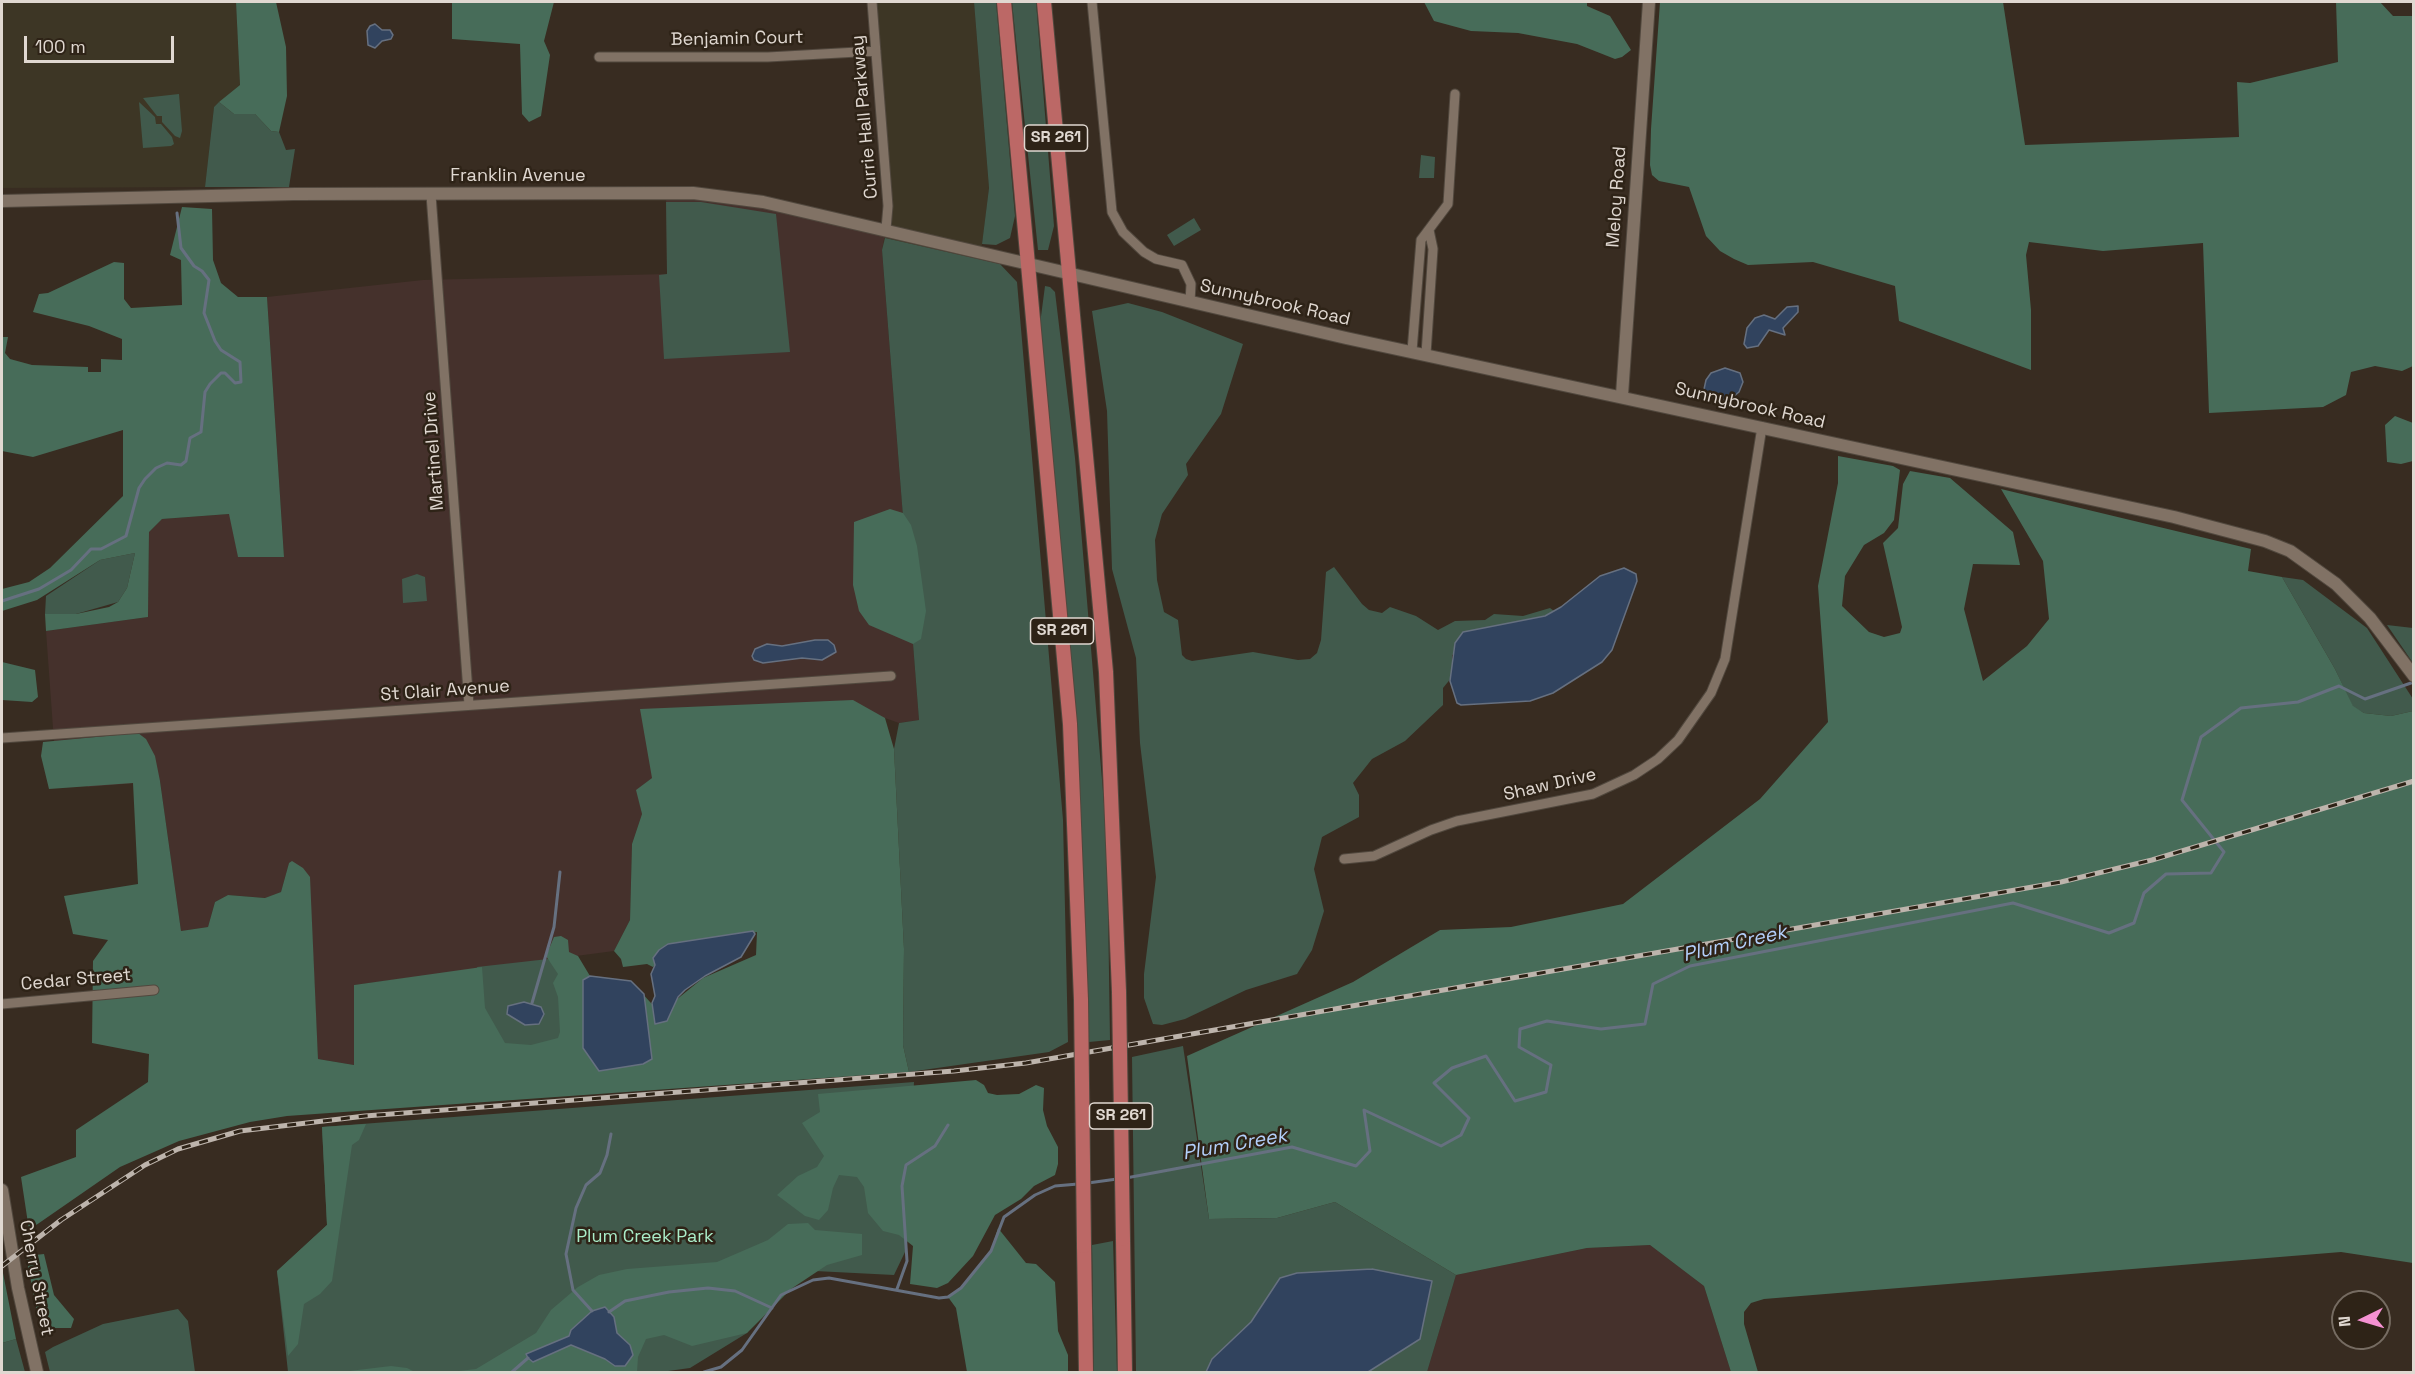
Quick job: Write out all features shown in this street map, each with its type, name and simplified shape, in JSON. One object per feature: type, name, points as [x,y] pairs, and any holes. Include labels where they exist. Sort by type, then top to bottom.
[{"type":"main road","name":"SR 261","points":[[1005,2],[1070,724],[1081,1000],[1086,1372]]},
{"type":"main road","name":"SR 261","points":[[1044,2],[1106,672],[1119,992],[1125,1372]]},
{"type":"street","name":"Currie Hall Parkway","points":[[872,2],[888,206],[886,229]]},
{"type":"street","points":[[1092,2],[1112,212],[1122,232],[1144,252],[1156,259],[1182,265],[1191,284],[1190,302]]},
{"type":"street","name":"Meloy Road","points":[[1622,395],[1649,2]]},
{"type":"street","name":"Benjamin Court","points":[[599,57],[768,57],[876,51]]},
{"type":"street","points":[[1412,351],[1421,240],[1448,204],[1455,94]]},
{"type":"street","name":"Franklin Avenue","points":[[2,201],[294,194],[719,195],[886,229],[1027,264]]},
{"type":"street","name":"Martinel Drive","points":[[431,195],[469,705]]},
{"type":"street","points":[[1426,354],[1433,249],[1429,230]]},
{"type":"street","name":"Sunnybrook Road","points":[[1027,264],[1412,351],[2174,517],[2278,545],[2322,571],[2351,598],[2370,618],[2414,676]]},
{"type":"street","name":"Shaw Drive","points":[[1344,859],[1374,856],[1431,830],[1457,821],[1593,794],[1634,775],[1658,759],[1678,740],[1704,705],[1725,659],[1762,427]]},
{"type":"street","name":"St Clair Avenue","points":[[2,738],[891,676]]},
{"type":"street","name":"Cedar Street","points":[[2,1004],[153,990]]},
{"type":"street","name":"Cherry Street","points":[[2,1190],[16,1278],[37,1372]]},
{"type":"shaded area","points":[[2,2],[236,2],[240,85],[214,107],[205,187],[2,188]]},
{"type":"shaded area","points":[[872,2],[974,2],[989,188],[981,253],[984,266],[882,250],[886,229]]},
{"type":"shaded area","points":[[666,193],[693,193],[886,229],[882,250],[919,720],[899,723],[885,718],[652,778],[637,790],[642,814],[632,844],[630,920],[614,951],[354,985],[354,1065],[318,1059],[309,877],[289,863],[281,892],[266,898],[228,895],[215,902],[208,927],[181,931],[160,781],[88,787],[54,742],[46,631],[148,617],[149,532],[162,519],[230,514],[238,556],[284,556],[267,297],[423,280],[667,274]]},
{"type":"shaded area","points":[[1650,1245],[1704,1286],[1731,1372],[1427,1372],[1456,1275],[1587,1248]]},
{"type":"green space","points":[[236,2],[276,2],[286,47],[287,96],[279,132],[271,131],[255,114],[234,114],[219,102],[240,85]]},
{"type":"green space","points":[[452,2],[554,2],[544,41],[550,55],[541,116],[529,122],[522,114],[520,44],[452,39]]},
{"type":"green space","points":[[974,2],[996,2],[1015,216],[1010,238],[996,245],[982,244],[989,188]]},
{"type":"green space","points":[[1012,2],[1036,2],[1054,226],[1048,250],[1038,250]]},
{"type":"green space","points":[[1424,2],[1587,2],[1587,6],[1610,16],[1631,50],[1615,59],[1577,44],[1518,33],[1471,31],[1434,21]]},
{"type":"green space","points":[[1660,2],[2003,2],[2025,145],[2239,137],[2237,82],[2250,83],[2338,62],[2336,2],[2380,2],[2393,16],[2413,16],[2413,366],[2402,371],[2375,366],[2351,372],[2346,395],[2323,407],[2209,413],[2203,243],[2103,251],[2029,242],[2026,255],[2031,310],[2031,370],[1899,321],[1895,286],[1813,262],[1748,265],[1734,259],[1720,251],[1706,236],[1689,187],[1659,181],[1652,175],[1651,129]]},
{"type":"green space","points":[[179,94],[182,131],[180,138],[175,136],[162,122],[162,116],[157,116],[143,98]]},
{"type":"green space","points":[[139,102],[155,117],[156,124],[161,124],[172,137],[174,144],[143,148]]},
{"type":"green space","points":[[219,102],[234,114],[255,114],[271,131],[279,132],[286,150],[295,149],[289,187],[205,187],[214,107]]},
{"type":"green space","points":[[1421,155],[1435,157],[1434,178],[1419,178]]},
{"type":"green space","points":[[666,202],[701,202],[776,214],[790,352],[664,359],[659,275],[667,274]]},
{"type":"green space","points":[[182,207],[212,209],[213,260],[221,283],[238,297],[267,297],[284,557],[238,557],[229,514],[162,519],[149,532],[148,617],[46,631],[45,614],[76,614],[109,607],[118,602],[127,588],[135,553],[100,560],[37,600],[2,611],[2,589],[29,582],[50,568],[123,496],[123,430],[33,457],[2,451],[2,337],[8,337],[5,353],[10,359],[32,365],[88,367],[88,372],[101,372],[101,359],[122,360],[122,339],[89,326],[33,312],[39,294],[48,293],[114,262],[124,263],[124,299],[131,308],[182,305],[181,260],[170,255]]},
{"type":"green space","points":[[1194,218],[1201,230],[1174,246],[1167,235]]},
{"type":"green space","points":[[885,238],[1000,264],[1017,282],[1063,820],[1068,1042],[1049,1052],[909,1072],[903,1045],[904,949],[894,749],[899,723],[919,720],[882,250]]},
{"type":"green space","points":[[1045,286],[1055,292],[1075,458],[1107,839],[1110,1040],[1089,1042],[1074,727],[1040,324]]},
{"type":"green space","points":[[1128,303],[1162,312],[1243,344],[1221,414],[1186,464],[1188,475],[1162,514],[1155,540],[1157,580],[1164,612],[1178,620],[1182,655],[1186,659],[1192,661],[1253,652],[1298,660],[1310,659],[1317,653],[1321,640],[1326,572],[1334,567],[1369,610],[1382,613],[1390,607],[1416,616],[1438,630],[1455,621],[1485,620],[1494,614],[1523,616],[1550,608],[1554,611],[1545,616],[1515,622],[1452,655],[1452,677],[1443,688],[1443,705],[1405,741],[1372,759],[1353,783],[1359,795],[1359,817],[1322,837],[1314,869],[1324,911],[1312,950],[1297,974],[1246,990],[1185,1019],[1162,1025],[1153,1024],[1144,998],[1144,974],[1156,877],[1140,743],[1136,658],[1112,569],[1107,411],[1092,311]]},
{"type":"green space","points":[[2395,416],[2413,423],[2413,461],[2401,464],[2387,462],[2385,425]]},
{"type":"green space","points":[[1838,456],[1893,466],[1900,470],[1894,520],[1884,533],[1864,545],[1845,576],[1842,606],[1869,632],[1884,637],[1900,633],[1902,627],[1883,543],[1898,528],[1903,484],[1910,471],[1950,478],[2013,532],[2020,565],[1973,564],[1964,609],[1983,681],[2027,646],[2049,619],[2043,561],[2001,489],[2251,549],[2248,571],[2282,577],[2335,669],[2353,706],[2364,713],[2391,716],[2413,711],[2413,1263],[2341,1252],[1764,1299],[1751,1303],[1744,1312],[1744,1324],[1758,1372],[1731,1372],[1704,1286],[1650,1245],[1587,1248],[1456,1275],[1335,1202],[1277,1218],[1209,1219],[1187,1056],[1353,982],[1440,930],[1511,927],[1623,904],[1760,799],[1828,722],[1818,586],[1838,483]]},
{"type":"green space","points":[[890,509],[903,513],[911,525],[917,546],[926,611],[921,639],[913,644],[869,625],[859,611],[853,585],[854,522]]},
{"type":"green space","points":[[135,553],[127,588],[118,602],[76,614],[45,614],[46,596],[100,560]]},
{"type":"green space","points":[[417,574],[425,577],[427,601],[403,603],[402,579]]},
{"type":"green space","points":[[2282,577],[2303,580],[2367,628],[2413,699],[2413,711],[2391,716],[2364,713],[2353,707],[2335,669]]},
{"type":"green space","points":[[2387,625],[2413,628],[2413,663]]},
{"type":"green space","points":[[2,662],[35,670],[38,697],[32,702],[2,700]]},
{"type":"green space","points":[[853,700],[885,718],[894,749],[904,949],[903,1045],[909,1072],[287,1116],[250,1122],[179,1141],[120,1167],[29,1230],[21,1177],[76,1157],[76,1130],[148,1082],[149,1054],[92,1043],[93,961],[108,940],[73,934],[64,896],[138,884],[133,783],[49,789],[41,756],[43,742],[138,733],[146,739],[155,756],[160,781],[181,931],[208,927],[215,902],[228,895],[265,898],[281,892],[289,863],[292,861],[303,868],[310,877],[318,1059],[354,1065],[354,985],[482,967],[485,1008],[505,1043],[531,1045],[558,1038],[560,1032],[558,997],[553,983],[558,974],[546,956],[554,937],[561,936],[568,940],[569,952],[578,956],[590,976],[631,981],[660,1013],[703,978],[756,955],[757,932],[712,943],[668,944],[653,958],[655,965],[653,967],[647,964],[623,967],[621,959],[614,951],[630,920],[632,844],[642,814],[636,790],[652,778],[640,709]]},
{"type":"green space","points":[[548,959],[564,967],[565,1035],[558,1046],[505,1053],[488,1038],[477,967]]},
{"type":"green space","points":[[1183,1046],[1209,1219],[1277,1218],[1335,1202],[1456,1275],[1427,1372],[1136,1372],[1132,1057]]},
{"type":"green space","points":[[976,1080],[984,1085],[988,1093],[997,1095],[1019,1094],[1036,1085],[1044,1088],[1043,1110],[1047,1126],[1058,1147],[1058,1164],[1055,1175],[1034,1186],[1021,1199],[995,1215],[973,1256],[948,1283],[937,1288],[910,1284],[913,1246],[899,1235],[883,1231],[868,1213],[864,1187],[857,1177],[839,1175],[833,1188],[828,1210],[819,1220],[805,1216],[777,1195],[798,1176],[817,1167],[824,1156],[802,1123],[820,1112],[818,1094]]},
{"type":"green space","name":"Plum Creek Park","points":[[914,1082],[905,1252],[894,1275],[815,1271],[774,1293],[747,1333],[690,1368],[661,1372],[288,1372],[277,1271],[327,1225],[322,1127]]},
{"type":"green space","points":[[366,1124],[359,1140],[352,1145],[332,1281],[320,1294],[304,1304],[298,1344],[288,1356],[277,1271],[327,1225],[322,1127]]},
{"type":"green space","points":[[808,1223],[815,1230],[862,1234],[862,1255],[827,1265],[791,1289],[747,1333],[692,1346],[664,1335],[646,1339],[638,1357],[637,1372],[450,1372],[476,1369],[536,1333],[551,1310],[578,1287],[599,1275],[627,1269],[717,1262],[768,1240],[788,1224]]},
{"type":"green space","points":[[998,1228],[1026,1263],[1036,1264],[1055,1282],[1058,1331],[1068,1355],[1068,1372],[967,1372],[956,1308],[948,1297],[961,1288],[991,1251]]},
{"type":"green space","points":[[1113,1241],[1117,1372],[1094,1372],[1092,1245]]},
{"type":"green space","points":[[44,1254],[54,1295],[74,1319],[71,1328],[50,1328],[43,1325],[37,1312],[26,1256]]},
{"type":"green space","points":[[2,1274],[16,1339],[2,1343]]},
{"type":"green space","points":[[178,1309],[188,1321],[195,1372],[50,1372],[45,1352],[53,1347],[103,1324]]},
{"type":"green space","points":[[16,1339],[25,1372],[2,1372],[2,1343]]},
{"type":"green space","points":[[391,1366],[407,1368],[415,1372],[341,1372]]},
{"type":"water","points":[[375,24],[382,30],[390,30],[393,35],[391,39],[382,41],[375,48],[368,45],[367,31]]},
{"type":"water","points":[[1798,306],[1798,312],[1783,328],[1785,335],[1769,330],[1758,346],[1747,348],[1744,344],[1747,328],[1755,318],[1764,315],[1775,319],[1787,307]]},
{"type":"water","points":[[1725,368],[1740,373],[1743,382],[1739,392],[1728,401],[1703,394],[1706,380],[1711,373]]},
{"type":"water","points":[[1624,568],[1636,574],[1637,581],[1612,650],[1602,662],[1553,693],[1530,701],[1461,705],[1457,703],[1450,681],[1455,643],[1463,632],[1545,616],[1561,607],[1600,576]]},
{"type":"water","points":[[828,640],[834,645],[836,652],[822,660],[802,658],[763,663],[754,660],[752,656],[755,649],[767,644],[782,646]]},
{"type":"water","points":[[753,931],[755,934],[741,957],[705,976],[685,990],[678,997],[667,1021],[655,1024],[652,1003],[655,996],[651,974],[655,965],[653,958],[659,950],[668,944]]},
{"type":"water","points":[[590,976],[631,981],[644,994],[652,1059],[643,1064],[599,1071],[583,1048],[583,980]]},
{"type":"water","points":[[524,1002],[541,1007],[544,1014],[539,1024],[525,1025],[507,1014],[508,1006]]},
{"type":"water","points":[[1372,1269],[1432,1281],[1420,1339],[1368,1372],[1206,1372],[1212,1359],[1251,1322],[1280,1278],[1297,1273]]},
{"type":"water","points":[[605,1307],[614,1317],[617,1333],[630,1345],[633,1355],[625,1366],[615,1366],[605,1359],[571,1345],[533,1362],[528,1358],[526,1354],[569,1336],[571,1330],[592,1311]]},
{"type":"waterway","points":[[2,601],[39,589],[71,570],[91,549],[101,549],[126,536],[139,488],[145,479],[156,468],[167,463],[181,465],[186,461],[190,438],[201,432],[205,392],[210,384],[221,373],[225,373],[235,383],[241,382],[240,362],[221,350],[204,313],[209,280],[202,271],[194,266],[181,248],[177,213]]},
{"type":"waterway","name":"Plum Creek","points":[[1126,1178],[1292,1147],[1356,1166],[1370,1151],[1364,1110],[1441,1146],[1461,1135],[1469,1118],[1434,1083],[1452,1068],[1486,1056],[1515,1101],[1546,1092],[1551,1065],[1519,1047],[1520,1029],[1547,1021],[1601,1029],[1645,1024],[1653,984],[1690,966],[2013,903],[2109,933],[2134,923],[2144,893],[2166,874],[2211,873],[2224,852],[2182,800],[2201,737],[2241,708],[2298,702],[2339,686],[2365,699],[2411,683]]},
{"type":"waterway","points":[[532,1003],[554,927],[560,872]]},
{"type":"waterway","points":[[897,1289],[907,1261],[902,1186],[906,1165],[935,1146],[948,1125]]},
{"type":"waterway","points":[[592,1311],[573,1290],[566,1254],[576,1208],[586,1185],[600,1173],[607,1155],[611,1134]]},
{"type":"waterway","name":"Plum Creek","points":[[1088,1183],[1117,1179]]},
{"type":"waterway","name":"Plum Creek","points":[[704,1372],[721,1367],[742,1350],[781,1295],[813,1280],[829,1278],[939,1298],[948,1297],[961,1288],[991,1251],[1004,1217],[1035,1195],[1055,1186],[1078,1184]]},
{"type":"waterway","points":[[609,1312],[625,1301],[669,1292],[708,1288],[735,1291],[772,1308]]},
{"type":"waterway","points":[[512,1372],[528,1358]]},
{"type":"railway","points":[[2,1266],[61,1220],[145,1165],[178,1149],[240,1131],[365,1116],[954,1071],[1026,1063],[2061,882],[2152,860],[2414,781]]}]
